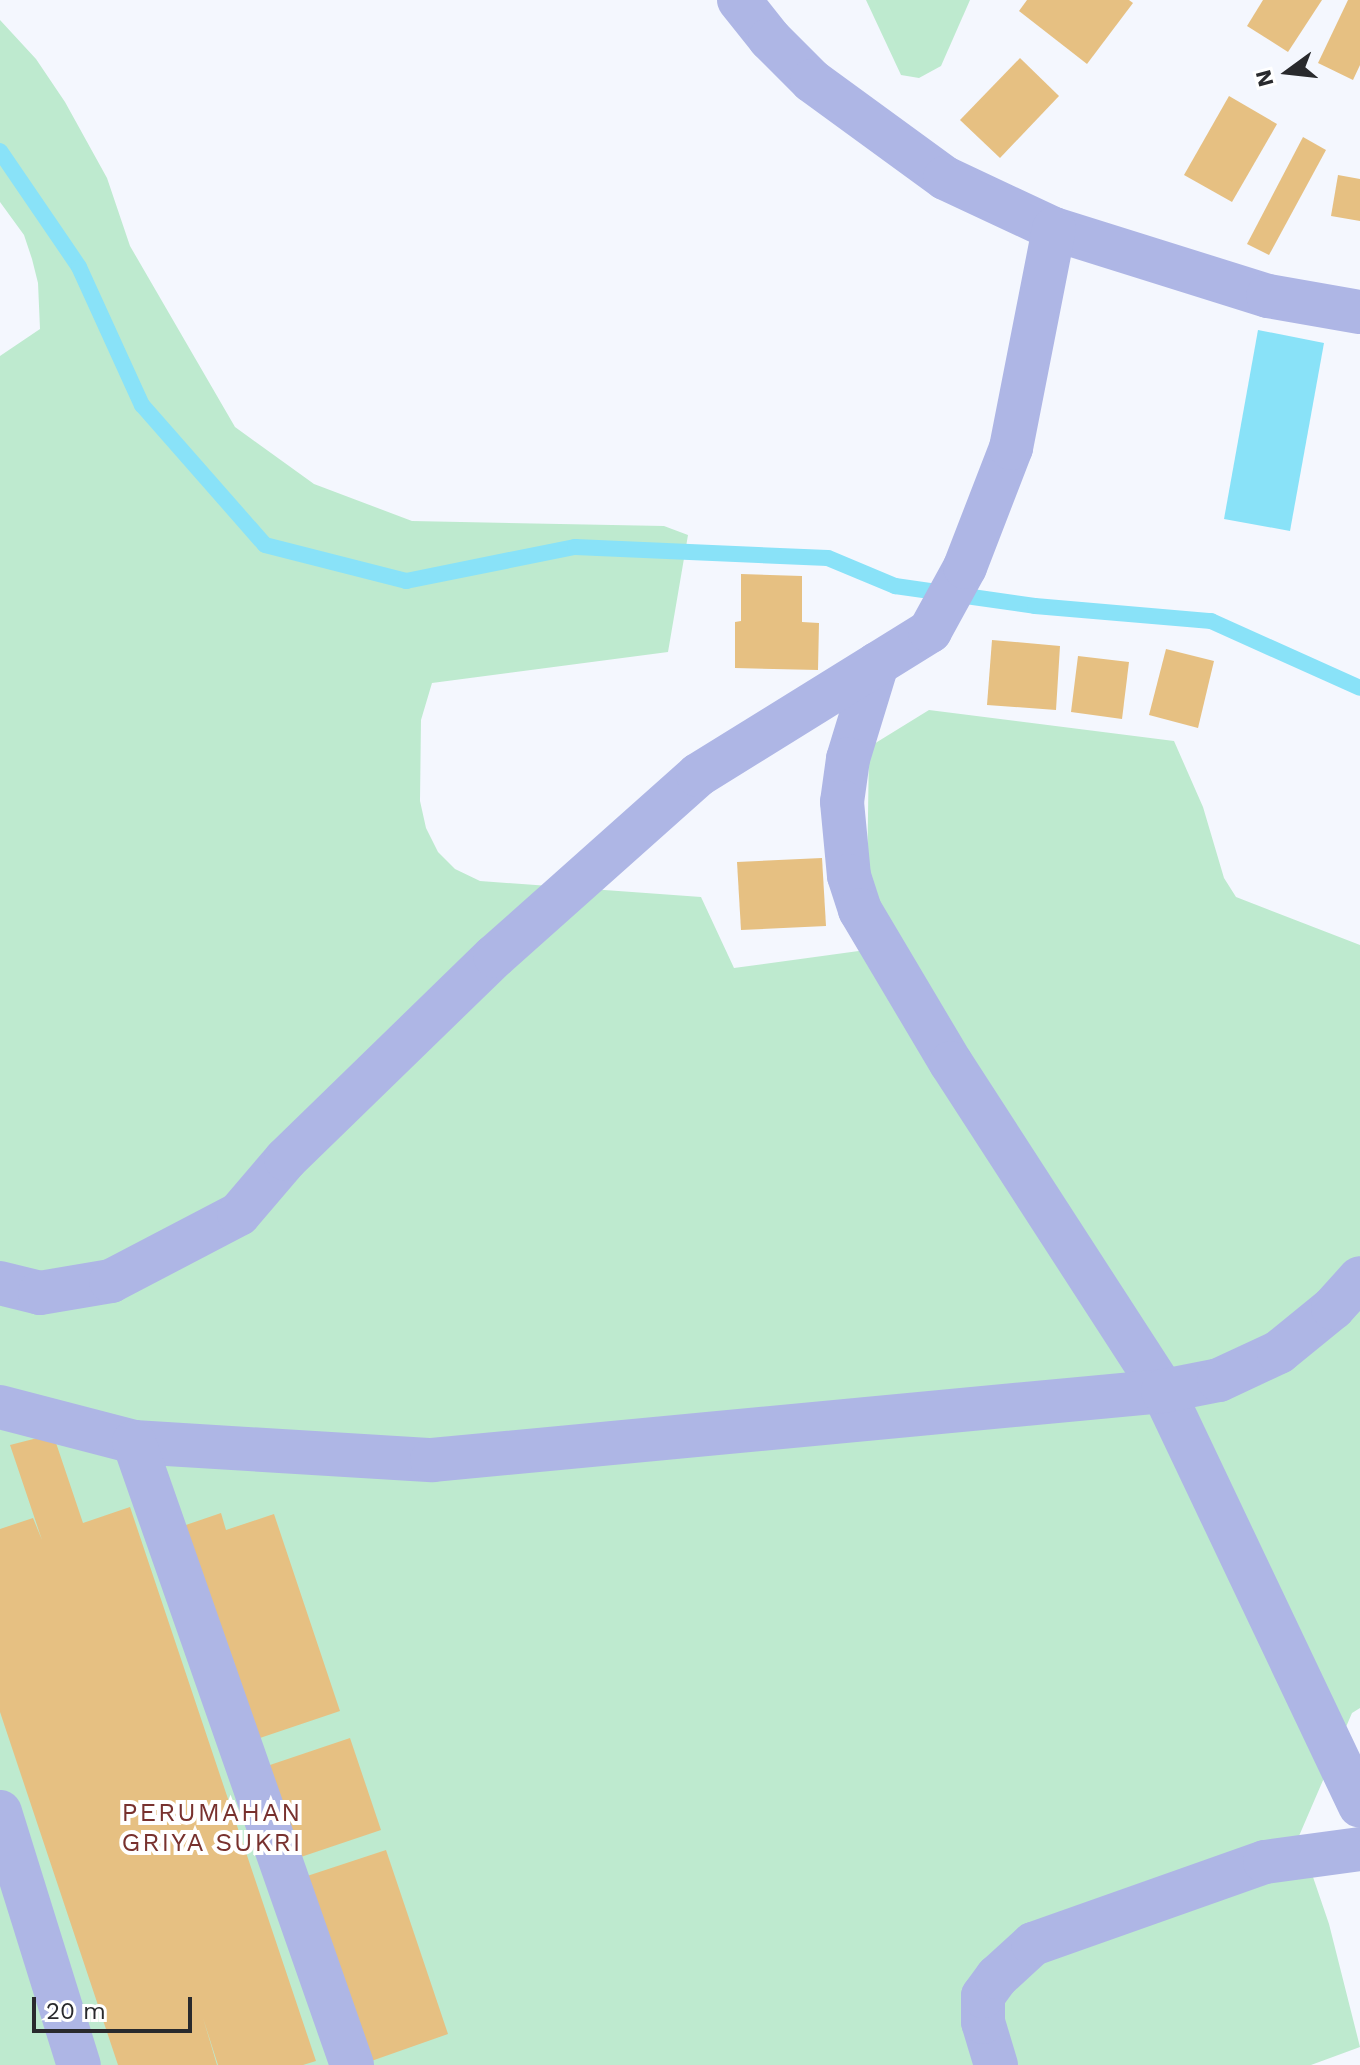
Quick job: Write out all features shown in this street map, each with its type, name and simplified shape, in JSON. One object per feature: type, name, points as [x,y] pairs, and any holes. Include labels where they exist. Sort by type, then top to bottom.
[{"type":"street","points":[[739,0],[770,39],[812,81],[945,178],[1054,229],[1268,296],[1360,312]]},
{"type":"street","points":[[0,1283],[40,1293],[111,1281],[239,1214],[286,1159],[495,956],[698,775],[930,631],[965,567],[1011,448],[1054,229]]},
{"type":"street","points":[[877,664],[848,759],[842,802],[849,876],[860,910],[951,1063],[1163,1391],[1360,1806]]},
{"type":"street","points":[[0,1407],[134,1442],[432,1460],[1163,1391],[1219,1380],[1279,1352],[1333,1308],[1360,1278]]},
{"type":"street","points":[[134,1442],[352,2065]]},
{"type":"street","points":[[0,1812],[79,2065]]},
{"type":"street","points":[[996,2065],[983,2022],[983,1996],[997,1977],[1033,1944],[1265,1862],[1360,1849]]},
{"type":"green space","points":[[866,0],[970,0],[941,66],[919,78],[901,75]]},
{"type":"green space","points":[[0,20],[36,59],[65,102],[107,178],[130,246],[235,427],[314,484],[412,521],[664,526],[688,535],[668,652],[432,683],[421,720],[420,801],[426,828],[438,852],[455,869],[480,881],[701,897],[734,968],[866,950],[869,747],[929,710],[1174,741],[1203,807],[1224,878],[1236,897],[1360,945],[1360,1708],[1352,1713],[1299,1836],[1329,1924],[1360,2047],[1311,2065],[0,2065],[0,356],[40,329],[38,283],[32,259],[24,235],[0,202]]},
{"type":"water","points":[[1258,330],[1324,343],[1290,531],[1224,519]]},
{"type":"building","points":[[1027,0],[1129,0],[1133,3],[1087,64],[1019,11]]},
{"type":"building","points":[[1263,0],[1322,0],[1288,52],[1247,26]]},
{"type":"building","points":[[1348,0],[1360,0],[1360,65],[1353,80],[1318,63]]},
{"type":"building","points":[[1020,58],[1059,96],[1000,158],[960,120]]},
{"type":"building","points":[[1229,96],[1277,124],[1232,202],[1184,175]]},
{"type":"building","points":[[1303,137],[1326,150],[1269,255],[1247,244]]},
{"type":"building","points":[[1338,175],[1360,179],[1360,221],[1331,216]]},
{"type":"building","points":[[741,574],[802,576],[802,622],[819,623],[818,670],[735,668],[735,622],[741,621]]},
{"type":"building","points":[[992,640],[1060,646],[1056,710],[987,705]]},
{"type":"building","points":[[1166,649],[1214,661],[1198,728],[1149,715]]},
{"type":"building","points":[[1078,656],[1129,662],[1122,719],[1071,712]]},
{"type":"building","points":[[822,858],[826,926],[741,930],[737,862]]},
{"type":"building","points":[[53,1434],[83,1523],[130,1507],[316,2061],[303,2065],[218,2065],[203,2018],[217,2065],[118,2065],[0,1712],[0,1529],[33,1518],[42,1540],[10,1445]]},
{"type":"building","points":[[221,1513],[226,1530],[274,1514],[340,1711],[251,1741],[180,1527]]},
{"type":"building","points":[[350,1738],[381,1830],[292,1860],[261,1768]]},
{"type":"building","points":[[386,1850],[448,2034],[360,2065],[298,1879]]},
{"type":"waterway","points":[[0,151],[79,267],[142,405],[265,545],[406,581],[575,547],[828,558],[895,586],[1035,606],[1211,621],[1360,688]]},
{"type":"district","name":"PERUMAHAN GRIYA SUKRI","points":[[212,1828]]}]
